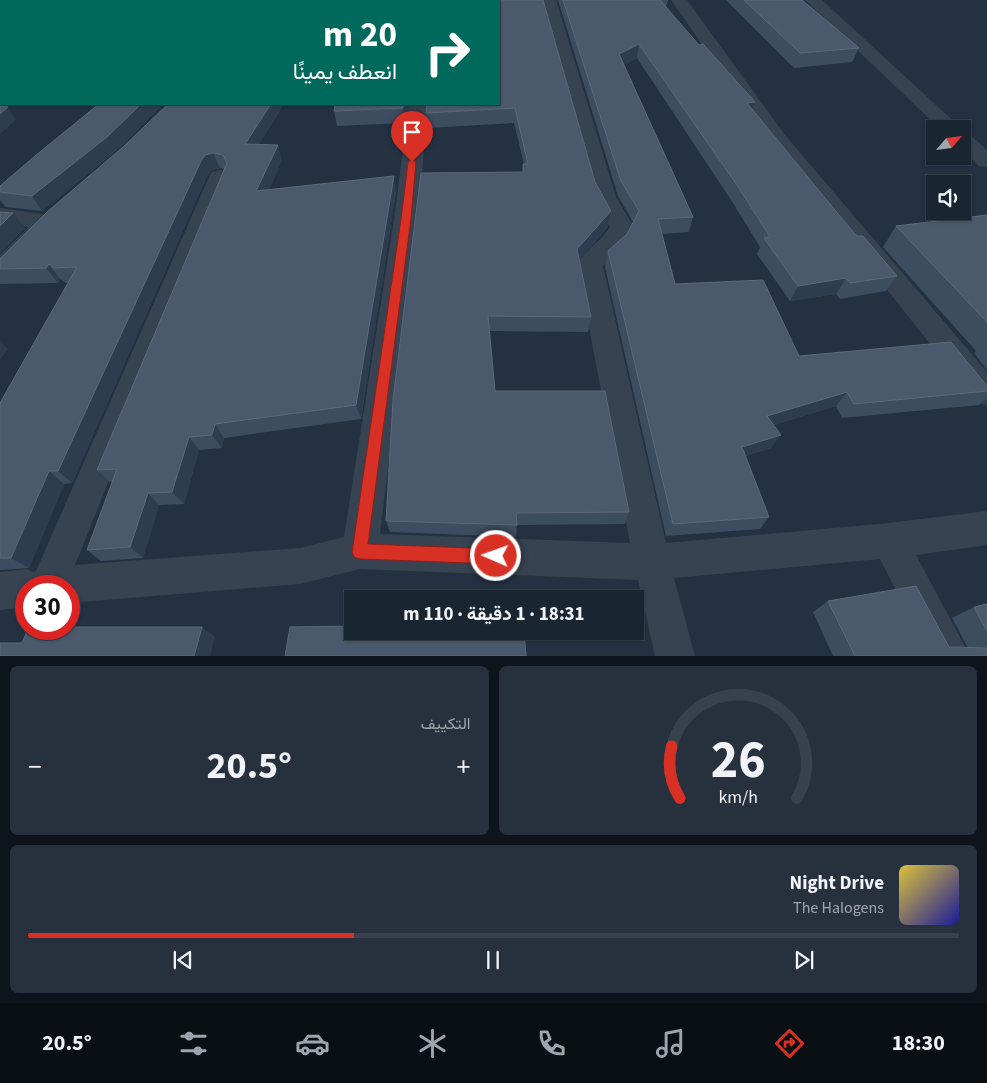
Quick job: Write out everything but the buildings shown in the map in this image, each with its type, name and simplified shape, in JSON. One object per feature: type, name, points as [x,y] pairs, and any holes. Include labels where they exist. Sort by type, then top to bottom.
[{"type":"street","points":[[548,0],[605,197],[622,227],[613,242],[590,264],[652,562],[675,656]]},
{"type":"street","points":[[679,0],[778,139],[987,393]]},
{"type":"street","points":[[813,0],[942,120]]},
{"type":"street","points":[[360,552],[406,219],[418,105]]},
{"type":"street","points":[[971,146],[987,161]]},
{"type":"street","points":[[51,575],[220,177]]},
{"type":"street","points":[[0,216],[55,215],[0,270]]},
{"type":"street","points":[[80,583],[300,566],[360,552],[652,562],[889,541],[987,528]]},
{"type":"street","points":[[889,541],[950,656]]},
{"type":"street","points":[[0,591],[15,589]]},
{"type":"route","points":[[412,162],[406,219],[360,552],[496,556]]}]
